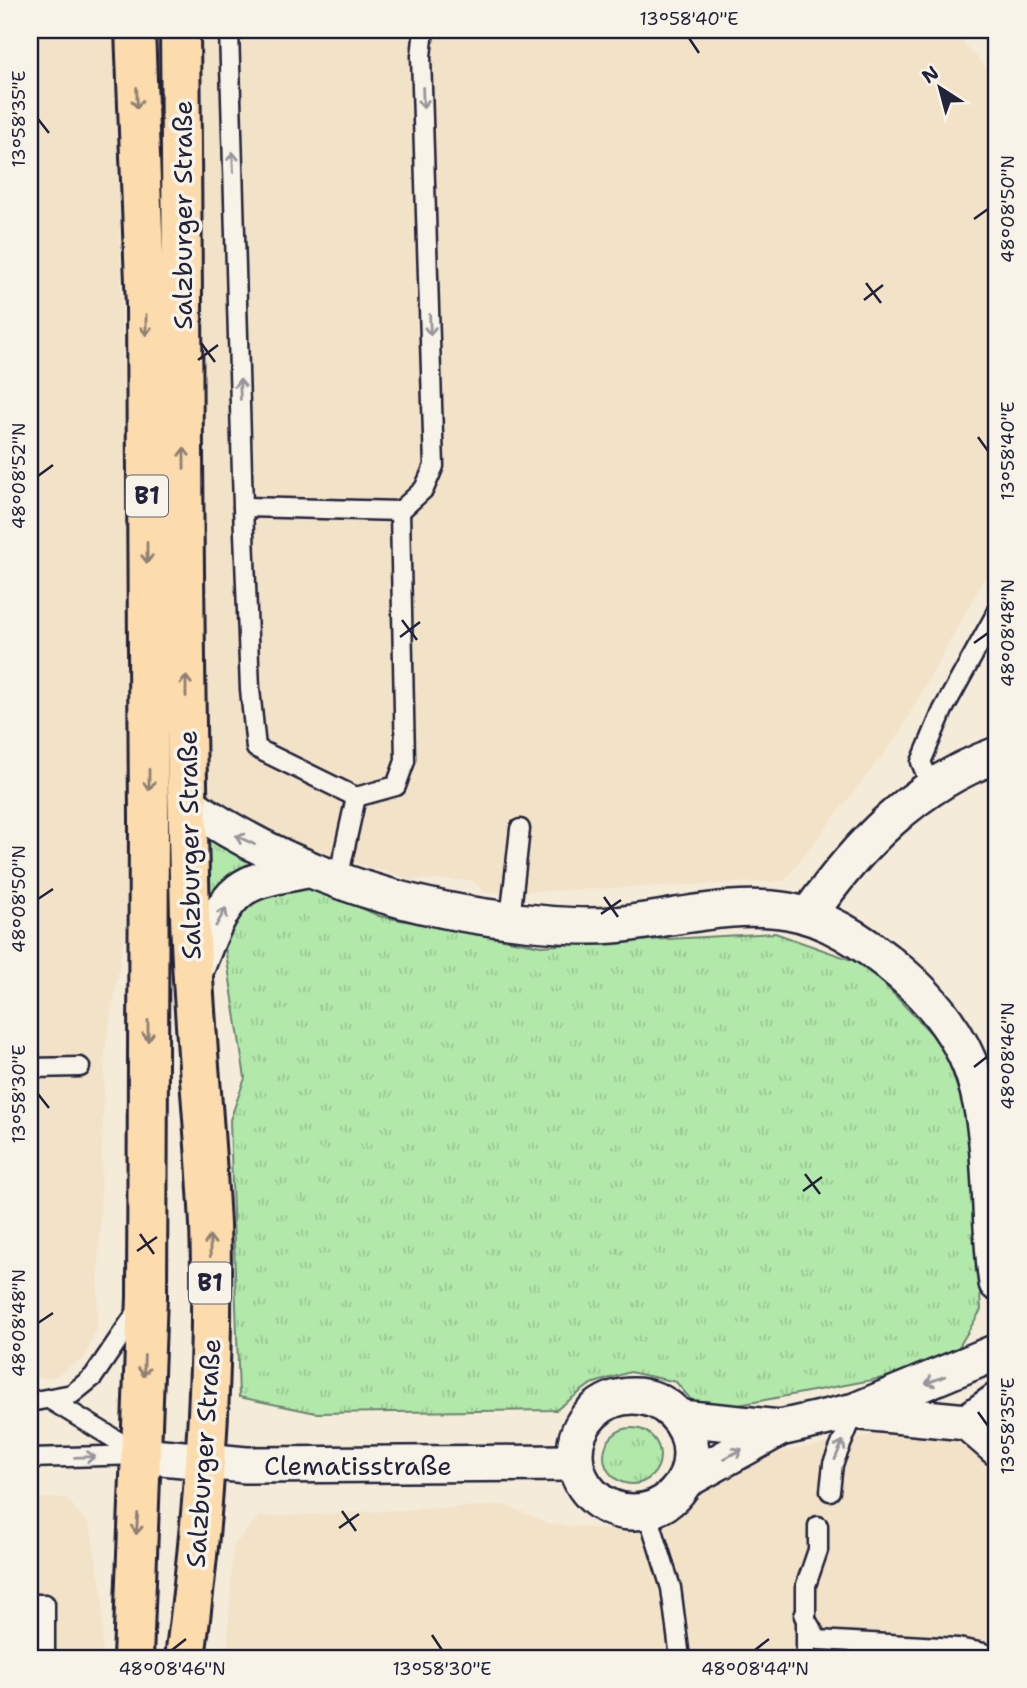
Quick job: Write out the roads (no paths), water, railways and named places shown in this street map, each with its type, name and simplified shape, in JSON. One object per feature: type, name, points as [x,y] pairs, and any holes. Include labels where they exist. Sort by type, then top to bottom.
[{"type":"main road","name":"Salzburger Straße","points":[[133,1658],[147,1297],[149,821],[146,307],[135,30]]},
{"type":"main road","name":"Salzburger Straße","points":[[180,30],[191,978],[210,1225],[211,1340],[205,1461],[185,1658]]},
{"type":"street","points":[[808,916],[836,876],[862,847],[931,786],[967,766],[997,755]]},
{"type":"street","points":[[187,803],[226,831],[322,874],[432,907],[510,920],[609,925],[751,908],[808,916],[853,938],[885,959],[922,991],[953,1032],[974,1075],[985,1125],[997,1283]]},
{"type":"street","points":[[191,978],[223,912],[238,892],[261,881],[322,874]]},
{"type":"street","points":[[686,1480],[691,1459],[690,1437],[680,1418],[656,1400],[635,1395],[614,1398],[591,1413],[578,1436],[575,1463],[584,1485],[601,1502],[623,1511],[647,1511],[670,1499],[686,1480],[780,1428],[855,1411],[997,1352]]},
{"type":"street","points":[[967,1422],[997,1401]]},
{"type":"street","points":[[855,1411],[967,1422],[997,1448]]},
{"type":"street","points":[[680,1418],[780,1428]]},
{"type":"street","name":"Clematisstraße","points":[[141,1455],[246,1465],[575,1463]]},
{"type":"lane","points":[[229,30],[243,507],[250,689],[256,748],[355,797],[396,786],[405,761],[400,511]]},
{"type":"lane","points":[[243,507],[400,511],[424,489],[434,466],[421,56],[424,30]]},
{"type":"lane","points":[[931,786],[921,762],[943,710],[997,612]]},
{"type":"lane","points":[[322,874],[355,797]]},
{"type":"lane","points":[[510,920],[520,829]]},
{"type":"lane","points":[[30,1068],[80,1067]]},
{"type":"lane","points":[[30,1402],[72,1394],[93,1377],[147,1297]]},
{"type":"lane","points":[[50,1399],[141,1455]]},
{"type":"lane","points":[[830,1491],[833,1464],[855,1411]]},
{"type":"lane","points":[[30,1458],[141,1455]]},
{"type":"lane","points":[[647,1511],[671,1588],[680,1658]]},
{"type":"lane","points":[[806,1658],[806,1585],[818,1550],[818,1526]]},
{"type":"lane","points":[[30,1604],[45,1604],[45,1658]]},
{"type":"lane","points":[[804,1616],[818,1640],[958,1648],[984,1653],[986,1658]]}]
